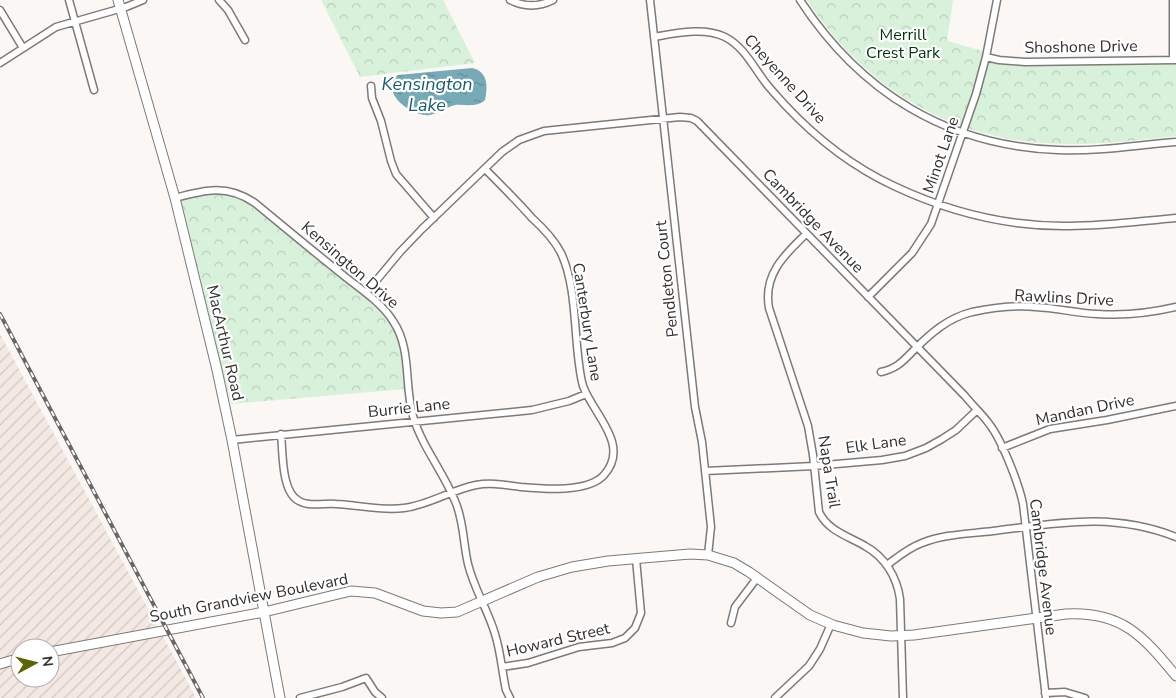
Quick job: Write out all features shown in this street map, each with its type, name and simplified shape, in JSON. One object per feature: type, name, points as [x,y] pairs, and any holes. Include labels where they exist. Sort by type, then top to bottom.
[{"type":"street","points":[[69,0],[94,90]]},
{"type":"street","points":[[0,63],[56,26],[119,4],[143,0]]},
{"type":"street","points":[[219,0],[228,10],[245,40]]},
{"type":"street","points":[[510,0],[533,6],[554,0]]},
{"type":"street","name":"Pendleton Court","points":[[650,0],[695,407],[711,527],[708,555]]},
{"type":"street","points":[[800,0],[815,23],[850,64],[873,83],[911,109],[964,133],[998,143],[1054,150],[1078,150],[1176,142]]},
{"type":"street","name":"Minot Lane","points":[[868,296],[920,244],[932,224],[964,133],[986,57],[997,0]]},
{"type":"street","points":[[1173,0],[1175,60]]},
{"type":"street","name":"MacArthur Road","points":[[119,4],[174,198],[217,370],[232,440],[280,698]]},
{"type":"street","points":[[0,10],[23,48]]},
{"type":"street","name":"Cheyenne Drive","points":[[654,37],[702,31],[719,34],[728,38],[742,50],[785,105],[821,138],[869,173],[904,191],[939,205],[994,220],[1042,226],[1085,226],[1176,218]]},
{"type":"street","name":"Shoshone Drive","points":[[986,57],[1025,62],[1175,60]]},
{"type":"street","points":[[371,86],[372,98],[381,121],[394,170],[434,218]]},
{"type":"street","name":"Cambridge Avenue","points":[[366,293],[400,252],[513,144],[535,133],[686,117],[696,121],[868,296],[992,427],[1021,495],[1045,696]]},
{"type":"street","name":"Canterbury Lane","points":[[281,434],[288,489],[294,497],[305,504],[342,504],[392,509],[414,506],[484,484],[535,488],[583,486],[601,478],[608,469],[612,462],[613,443],[586,394],[582,381],[576,351],[569,276],[560,252],[542,227],[485,169]]},
{"type":"street","name":"Kensington Drive","points":[[174,198],[217,189],[228,190],[244,196],[366,293],[390,316],[401,336],[405,352],[409,397],[415,421],[428,452],[452,493],[461,516],[468,564],[474,584],[495,635],[506,690],[510,698]]},
{"type":"street","name":"Napa Trail","points":[[806,234],[777,264],[769,282],[768,302],[808,426],[817,501],[822,518],[831,527],[874,552],[887,565],[895,580],[899,594],[903,698]]},
{"type":"street","name":"Rawlins Drive","points":[[881,372],[896,368],[937,328],[964,314],[984,310],[1030,307],[1077,313],[1116,315],[1176,307]]},
{"type":"street","name":"Burrie Lane","points":[[232,440],[532,410],[562,403],[586,394]]},
{"type":"street","name":"Mandan Drive","points":[[1002,448],[1050,429],[1176,406]]},
{"type":"street","name":"Elk Lane","points":[[705,471],[814,466],[882,460],[917,452],[942,439],[956,430],[977,410]]},
{"type":"street","points":[[887,565],[913,547],[936,538],[1080,521],[1109,521],[1146,527],[1176,537]]},
{"type":"street","name":"South Grandview Boulevard","points":[[60,650],[264,612],[342,593],[358,591],[384,595],[418,609],[434,613],[457,612],[556,570],[585,564],[690,554],[708,555],[734,563],[797,607],[831,624],[863,633],[901,636],[1036,618],[1083,614],[1098,616],[1118,622],[1145,640],[1176,676]]},
{"type":"street","name":"Howard Street","points":[[502,668],[528,663],[579,647],[612,643],[625,638],[635,628],[641,613],[636,559]]},
{"type":"street","points":[[731,623],[736,607],[757,578]]},
{"type":"street","points":[[775,698],[809,666],[820,649],[831,624]]},
{"type":"street","points":[[300,698],[322,694],[366,678],[375,692],[382,698]]},
{"type":"street","points":[[1045,696],[1065,692],[1085,698]]},
{"type":"shaded area","points":[[0,334],[196,698],[0,698]]},
{"type":"green space","points":[[321,0],[443,0],[475,63],[360,77]]},
{"type":"green space","name":"Merrill Crest Park","points":[[807,0],[953,0],[947,41],[983,51],[981,60],[1002,65],[1176,64],[1176,136],[1134,141],[1063,144],[1023,141],[986,134],[950,121],[916,105],[885,84],[856,60],[830,32]]},
{"type":"green space","points":[[213,193],[230,194],[250,202],[387,315],[398,335],[403,354],[405,389],[231,404],[179,202],[184,199]]},
{"type":"water","name":"Kensington Lake","points":[[472,68],[481,72],[486,80],[485,100],[478,104],[455,105],[430,115],[424,115],[418,114],[406,107],[393,93],[392,84],[398,75]]},
{"type":"railway","points":[[0,314],[203,698]]}]
